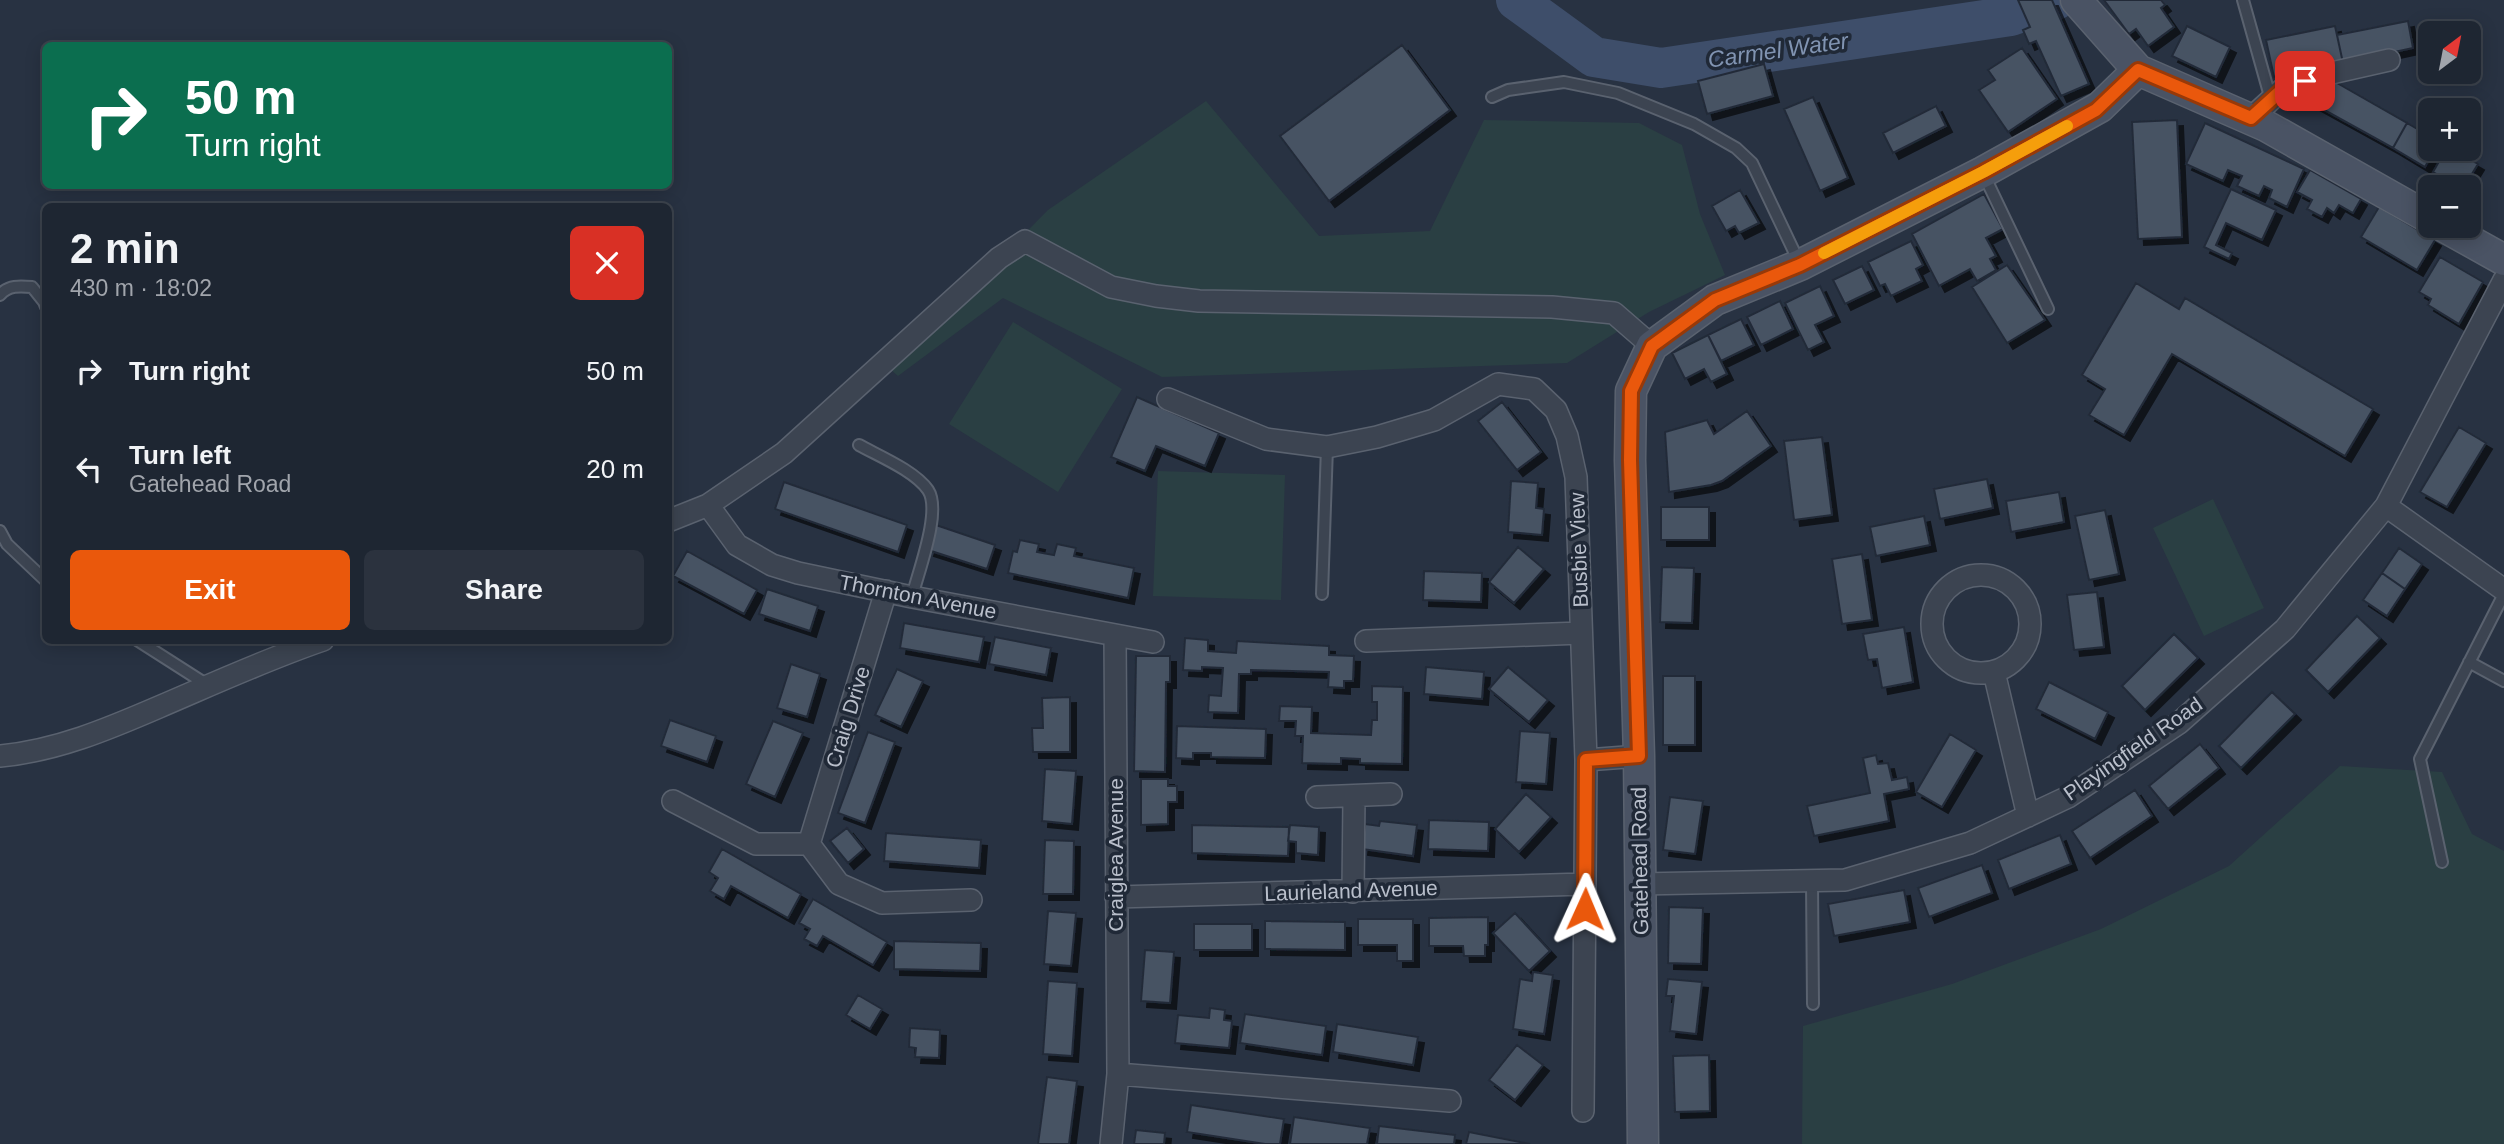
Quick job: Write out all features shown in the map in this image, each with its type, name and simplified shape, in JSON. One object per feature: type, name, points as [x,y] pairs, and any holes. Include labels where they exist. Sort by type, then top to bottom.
[{"type":"main road","points":[[2076,0],[2138,70],[2261,109],[2418,211]]},
{"type":"main road","name":"Gatehead Road","points":[[1643,1144],[1639,756],[1630,460],[1631,391],[1652,346],[1715,300],[1800,265],[1983,172],[2100,107],[2138,70]]},
{"type":"main road","points":[[2465,238],[2504,260]]},
{"type":"street","points":[[2261,109],[2284,88],[2327,74],[2389,60]]},
{"type":"street","points":[[672,519],[708,505],[784,453],[999,258],[1025,241],[1111,287],[1156,296],[1199,301],[1552,307],[1614,313],[1652,346]]},
{"type":"street","name":"Playingfield Road","points":[[1640,884],[1844,880],[1970,843],[2068,797],[2179,723],[2285,629],[2386,506],[2504,280]]},
{"type":"street","name":"Busbie View","points":[[1168,400],[1266,439],[1326,447],[1377,437],[1434,420],[1498,384],[1534,388],[1556,410],[1567,436],[1576,477],[1586,760],[1583,1111]]},
{"type":"street","name":"Thornton Avenue","points":[[708,505],[737,545],[772,565],[912,597],[1153,642]]},
{"type":"street","points":[[2386,506],[2504,592]]},
{"type":"street","points":[[1985,574],[2002,579],[2016,589],[2030,614],[2026,646],[2016,660],[1994,672],[1976,674],[1950,664],[1939,651],[1931,628],[1933,611],[1940,595],[1962,577],[1985,574]]},
{"type":"street","name":"Craig Drive","points":[[809,844],[887,591]]},
{"type":"street","points":[[1366,641],[1581,633]]},
{"type":"street","name":"Craiglea Avenue","points":[[1111,1144],[1118,1074],[1115,636]]},
{"type":"street","points":[[0,756],[20,754],[94,734],[312,644]]},
{"type":"street","points":[[1994,672],[2028,816]]},
{"type":"street","points":[[1586,760],[1639,756]]},
{"type":"street","points":[[1317,797],[1391,794]]},
{"type":"street","points":[[1353,892],[1354,797]]},
{"type":"street","points":[[673,801],[756,845],[809,844],[839,884],[882,903],[971,900]]},
{"type":"street","name":"Laurieland Avenue","points":[[1116,897],[1586,884]]},
{"type":"street","points":[[1118,1074],[1450,1101]]},
{"type":"lane","points":[[2243,0],[2261,109]]},
{"type":"lane","points":[[1492,97],[1508,90],[1564,82],[1618,93],[1694,124],[1735,148],[1752,163],[1800,265]]},
{"type":"lane","points":[[1983,172],[2048,309]]},
{"type":"lane","points":[[0,295],[17,286],[32,287],[42,300]]},
{"type":"lane","points":[[859,445],[919,481],[931,496],[933,513],[912,597]]},
{"type":"lane","points":[[1322,594],[1326,447]]},
{"type":"lane","points":[[0,531],[7,544],[42,577]]},
{"type":"lane","points":[[2442,862],[2420,759],[2504,592]]},
{"type":"lane","points":[[143,644],[209,686]]},
{"type":"lane","points":[[2469,662],[2504,681]]},
{"type":"lane","points":[[1812,882],[1813,1004]]},
{"type":"green space","points":[[1206,101],[1319,236],[1430,231],[1484,120],[1639,123],[1682,145],[1700,214],[1725,275],[1649,312],[1567,363],[1162,377],[1003,298],[898,376],[890,369],[1048,210]]},
{"type":"green space","points":[[1013,322],[1122,389],[1058,492],[949,424]]},
{"type":"green space","points":[[1158,471],[1285,475],[1281,600],[1153,596]]},
{"type":"green space","points":[[2213,499],[2264,608],[2204,636],[2153,528]]},
{"type":"green space","points":[[2340,766],[2442,772],[2472,834],[2504,851],[2504,1144],[1802,1144],[1803,1026],[1952,984],[2101,929],[2229,866]]},
{"type":"building","points":[[2018,0],[2052,0],[2089,84],[2061,96],[2036,41],[2029,44],[2023,30],[2030,27]]},
{"type":"building","points":[[2104,0],[2161,0],[2165,5],[2161,8],[2174,27],[2148,46],[2136,29],[2129,34]]},
{"type":"building","points":[[2408,21],[2413,48],[2343,63],[2337,35]]},
{"type":"building","points":[[2187,26],[2230,47],[2216,77],[2172,56]]},
{"type":"building","points":[[2335,26],[2343,63],[2274,77],[2266,40]]},
{"type":"building","points":[[1402,45],[1450,110],[1329,201],[1280,136]]},
{"type":"building","points":[[2022,48],[2057,99],[2008,132],[1979,90],[1995,80],[1988,70]]},
{"type":"building","points":[[1764,64],[1773,96],[1707,114],[1698,81]]},
{"type":"building","points":[[2330,79],[2407,123],[2393,148],[2299,96]]},
{"type":"building","points":[[1813,97],[1848,178],[1820,191],[1784,109]]},
{"type":"building","points":[[1936,106],[1946,126],[1893,153],[1883,133]]},
{"type":"building","points":[[2177,120],[2182,237],[2138,239],[2132,122]]},
{"type":"building","points":[[2205,123],[2304,169],[2287,207],[2269,198],[2272,190],[2264,186],[2259,196],[2237,186],[2242,176],[2228,170],[2223,181],[2186,164]]},
{"type":"building","points":[[2407,123],[2418,129],[2418,161],[2428,161],[2425,167],[2393,148]]},
{"type":"building","points":[[2439,161],[2473,161],[2478,164],[2471,175],[2438,175],[2433,172]]},
{"type":"building","points":[[2310,170],[2361,199],[2353,213],[2339,205],[2334,213],[2327,208],[2322,217],[2307,209],[2312,200],[2297,192]]},
{"type":"building","points":[[2231,189],[2276,210],[2262,240],[2226,223],[2216,245],[2232,253],[2229,259],[2204,247]]},
{"type":"building","points":[[1740,190],[1759,223],[1739,233],[1735,226],[1726,231],[1712,206]]},
{"type":"building","points":[[1984,194],[2003,229],[1986,238],[1996,256],[1990,259],[1996,270],[1977,281],[1970,269],[1939,286],[1912,234]]},
{"type":"building","points":[[2379,207],[2418,230],[2418,238],[2435,240],[2417,270],[2361,237]]},
{"type":"building","points":[[1911,241],[1923,265],[1916,269],[1922,281],[1891,296],[1885,284],[1880,286],[1868,262]]},
{"type":"building","points":[[2440,257],[2483,282],[2459,324],[2428,305],[2431,299],[2419,292]]},
{"type":"building","points":[[2007,265],[2045,320],[2007,343],[1972,287]]},
{"type":"building","points":[[1862,266],[1874,290],[1845,304],[1833,280]]},
{"type":"building","points":[[2136,283],[2179,309],[2185,298],[2373,409],[2345,456],[2172,354],[2124,435],[2089,415],[2105,389],[2082,375]]},
{"type":"building","points":[[1820,286],[1834,316],[1815,325],[1824,342],[1808,350],[1785,303]]},
{"type":"building","points":[[1780,301],[1793,329],[1761,345],[1747,317]]},
{"type":"building","points":[[1741,319],[1754,345],[1721,361],[1708,335]]},
{"type":"building","points":[[1708,335],[1727,374],[1711,382],[1704,369],[1685,379],[1672,353]]},
{"type":"building","points":[[1137,397],[1219,433],[1205,466],[1156,446],[1145,471],[1111,457]]},
{"type":"building","points":[[1502,402],[1541,452],[1517,470],[1478,421]]},
{"type":"building","points":[[1747,411],[1771,446],[1722,481],[1669,492],[1665,432],[1707,420],[1714,434]]},
{"type":"building","points":[[2459,427],[2486,443],[2447,507],[2420,492]]},
{"type":"building","points":[[1822,437],[1832,515],[1794,520],[1784,441]]},
{"type":"building","points":[[1987,479],[1993,508],[1940,519],[1934,489]]},
{"type":"building","points":[[1511,481],[1538,483],[1536,508],[1544,509],[1542,535],[1508,532]]},
{"type":"building","points":[[784,482],[907,525],[898,552],[775,509]]},
{"type":"building","points":[[2059,492],[2064,522],[2011,532],[2006,501]]},
{"type":"building","points":[[1661,507],[1709,507],[1709,540],[1661,540]]},
{"type":"building","points":[[2105,510],[2119,574],[2089,580],[2075,516]]},
{"type":"building","points":[[1924,516],[1930,545],[1876,556],[1870,527]]},
{"type":"building","points":[[936,525],[995,545],[987,569],[928,550]]},
{"type":"building","points":[[1020,540],[1039,544],[1037,552],[1054,555],[1057,544],[1076,548],[1074,556],[1134,568],[1128,598],[1008,573],[1013,551],[1017,552]]},
{"type":"building","points":[[1518,547],[1544,569],[1514,603],[1489,582]]},
{"type":"building","points":[[2399,548],[2422,564],[2405,589],[2382,573]]},
{"type":"building","points":[[687,551],[757,590],[744,614],[673,576]]},
{"type":"building","points":[[1862,554],[1872,620],[1842,624],[1832,559]]},
{"type":"building","points":[[1662,567],[1694,568],[1692,623],[1660,622]]},
{"type":"building","points":[[1424,571],[1482,573],[1481,602],[1423,600]]},
{"type":"building","points":[[2382,573],[2405,589],[2387,616],[2363,600]]},
{"type":"building","points":[[767,589],[818,606],[810,631],[759,614]]},
{"type":"building","points":[[2097,592],[2104,647],[2074,650],[2067,595]]},
{"type":"building","points":[[2357,616],[2380,638],[2328,692],[2306,670]]},
{"type":"building","points":[[904,623],[984,637],[979,662],[900,648]]},
{"type":"building","points":[[1904,627],[1913,682],[1882,688],[1877,659],[1868,660],[1863,634]]},
{"type":"building","points":[[2174,634],[2198,658],[2145,710],[2122,686]]},
{"type":"building","points":[[995,637],[1051,648],[1046,675],[989,664]]},
{"type":"building","points":[[1185,638],[1208,640],[1208,651],[1236,653],[1237,641],[1329,646],[1329,655],[1354,656],[1353,681],[1344,681],[1344,688],[1328,687],[1329,672],[1251,670],[1251,674],[1239,674],[1238,713],[1208,712],[1209,695],[1221,696],[1223,668],[1183,670]]},
{"type":"building","points":[[1136,656],[1170,656],[1170,682],[1166,682],[1165,772],[1134,771]]},
{"type":"building","points":[[791,664],[820,674],[807,717],[777,708]]},
{"type":"building","points":[[1426,667],[1484,672],[1482,699],[1424,694]]},
{"type":"building","points":[[1508,667],[1548,700],[1529,722],[1489,689]]},
{"type":"building","points":[[897,669],[923,681],[901,727],[875,715]]},
{"type":"building","points":[[1663,676],[1695,676],[1695,745],[1663,745]]},
{"type":"building","points":[[2049,682],[2108,712],[2095,739],[2036,709]]},
{"type":"building","points":[[1372,686],[1403,687],[1402,764],[1360,763],[1360,759],[1341,758],[1341,764],[1302,763],[1303,736],[1295,736],[1296,721],[1279,721],[1280,706],[1312,707],[1311,733],[1371,735],[1372,720],[1377,720],[1377,702],[1372,702]]},
{"type":"building","points":[[2272,692],[2295,714],[2241,768],[2219,746]]},
{"type":"building","points":[[1070,697],[1070,752],[1033,752],[1032,728],[1043,728],[1042,698]]},
{"type":"building","points":[[670,720],[716,736],[707,762],[661,746]]},
{"type":"building","points":[[773,721],[803,733],[775,797],[746,784]]},
{"type":"building","points":[[1177,726],[1266,729],[1265,758],[1211,757],[1211,753],[1193,753],[1193,759],[1176,758]]},
{"type":"building","points":[[1520,731],[1550,733],[1546,784],[1516,782]]},
{"type":"building","points":[[868,732],[895,742],[865,823],[838,813]]},
{"type":"building","points":[[1950,734],[1976,750],[1942,807],[1916,792]]},
{"type":"building","points":[[2200,744],[2219,768],[2168,809],[2149,786]]},
{"type":"building","points":[[1876,755],[1878,764],[1888,763],[1892,780],[1907,777],[1909,789],[1884,794],[1889,821],[1814,836],[1807,806],[1870,793],[1863,758]]},
{"type":"building","points":[[1045,769],[1076,771],[1072,824],[1042,821]]},
{"type":"building","points":[[1141,779],[1168,779],[1168,786],[1177,786],[1177,802],[1168,802],[1168,824],[1141,825]]},
{"type":"building","points":[[2135,790],[2152,816],[2090,858],[2072,831]]},
{"type":"building","points":[[1526,794],[1551,817],[1519,852],[1495,829]]},
{"type":"building","points":[[1670,797],[1703,801],[1695,854],[1663,850]]},
{"type":"building","points":[[1429,820],[1489,822],[1488,851],[1428,849]]},
{"type":"building","points":[[1380,821],[1417,825],[1413,856],[1362,849],[1365,824],[1379,826]]},
{"type":"building","points":[[1192,825],[1289,827],[1288,856],[1192,853]]},
{"type":"building","points":[[1290,825],[1319,827],[1318,855],[1296,853],[1296,842],[1288,841]]},
{"type":"building","points":[[847,828],[864,849],[848,863],[830,841]]},
{"type":"building","points":[[886,833],[981,840],[979,868],[884,861]]},
{"type":"building","points":[[2060,835],[2071,864],[2009,889],[1998,860]]},
{"type":"building","points":[[1045,840],[1074,841],[1073,894],[1043,894]]},
{"type":"building","points":[[722,849],[801,894],[788,918],[731,886],[724,899],[710,891],[718,878],[709,872]]},
{"type":"building","points":[[1982,865],[1992,893],[1929,917],[1918,888]]},
{"type":"building","points":[[1904,890],[1910,922],[1834,936],[1828,904]]},
{"type":"building","points":[[813,899],[887,942],[873,965],[823,936],[817,946],[804,939],[810,929],[799,923]]},
{"type":"building","points":[[1669,907],[1703,908],[1701,964],[1668,963]]},
{"type":"building","points":[[1048,911],[1076,913],[1071,966],[1044,964]]},
{"type":"building","points":[[1515,913],[1550,951],[1529,971],[1493,933]]},
{"type":"building","points":[[1488,917],[1488,945],[1485,945],[1485,956],[1464,956],[1463,946],[1429,946],[1429,918]]},
{"type":"building","points":[[1358,919],[1413,919],[1413,961],[1397,961],[1397,945],[1358,945]]},
{"type":"building","points":[[1265,921],[1345,922],[1345,950],[1265,949]]},
{"type":"building","points":[[1194,924],[1252,924],[1252,950],[1194,950]]},
{"type":"building","points":[[894,941],[981,943],[980,971],[894,969]]},
{"type":"building","points":[[1145,950],[1174,952],[1170,1003],[1141,1001]]},
{"type":"building","points":[[1533,972],[1553,975],[1544,1034],[1513,1029],[1520,979],[1532,981]]},
{"type":"building","points":[[1668,979],[1702,982],[1696,1034],[1670,1031],[1674,996],[1666,996]]},
{"type":"building","points":[[1048,981],[1077,983],[1072,1056],[1043,1054]]},
{"type":"building","points":[[858,995],[882,1009],[870,1029],[846,1015]]},
{"type":"building","points":[[1210,1008],[1225,1010],[1224,1020],[1232,1021],[1229,1048],[1175,1043],[1178,1015],[1209,1018]]},
{"type":"building","points":[[1245,1014],[1326,1026],[1322,1055],[1240,1043]]},
{"type":"building","points":[[1337,1024],[1418,1037],[1413,1065],[1333,1052]]},
{"type":"building","points":[[910,1028],[940,1030],[939,1058],[915,1057],[916,1048],[909,1047]]},
{"type":"building","points":[[1517,1045],[1543,1065],[1515,1100],[1489,1080]]},
{"type":"building","points":[[1709,1055],[1710,1111],[1675,1112],[1673,1056]]},
{"type":"building","points":[[1047,1077],[1077,1081],[1069,1144],[1038,1144]]},
{"type":"building","points":[[1191,1105],[1284,1119],[1280,1144],[1187,1132]]},
{"type":"building","points":[[1294,1117],[1370,1128],[1367,1144],[1290,1144]]},
{"type":"building","points":[[1379,1126],[1455,1135],[1454,1144],[1377,1144]]},
{"type":"building","points":[[1136,1130],[1165,1133],[1164,1144],[1134,1144]]},
{"type":"building","points":[[1469,1132],[1530,1144],[1466,1144]]},
{"type":"waterway","name":"Carmel Water","points":[[1516,0],[1594,57],[1661,68],[2011,16],[2056,0]]},
{"type":"slow traffic","points":[[1824,253],[2067,126]]},
{"type":"route","points":[[1585,909],[1586,760],[1639,756],[1630,460],[1631,391],[1652,346],[1715,300],[1800,265],[1983,172],[2096,110],[2138,70],[2251,118],[2284,88],[2305,81]]}]
